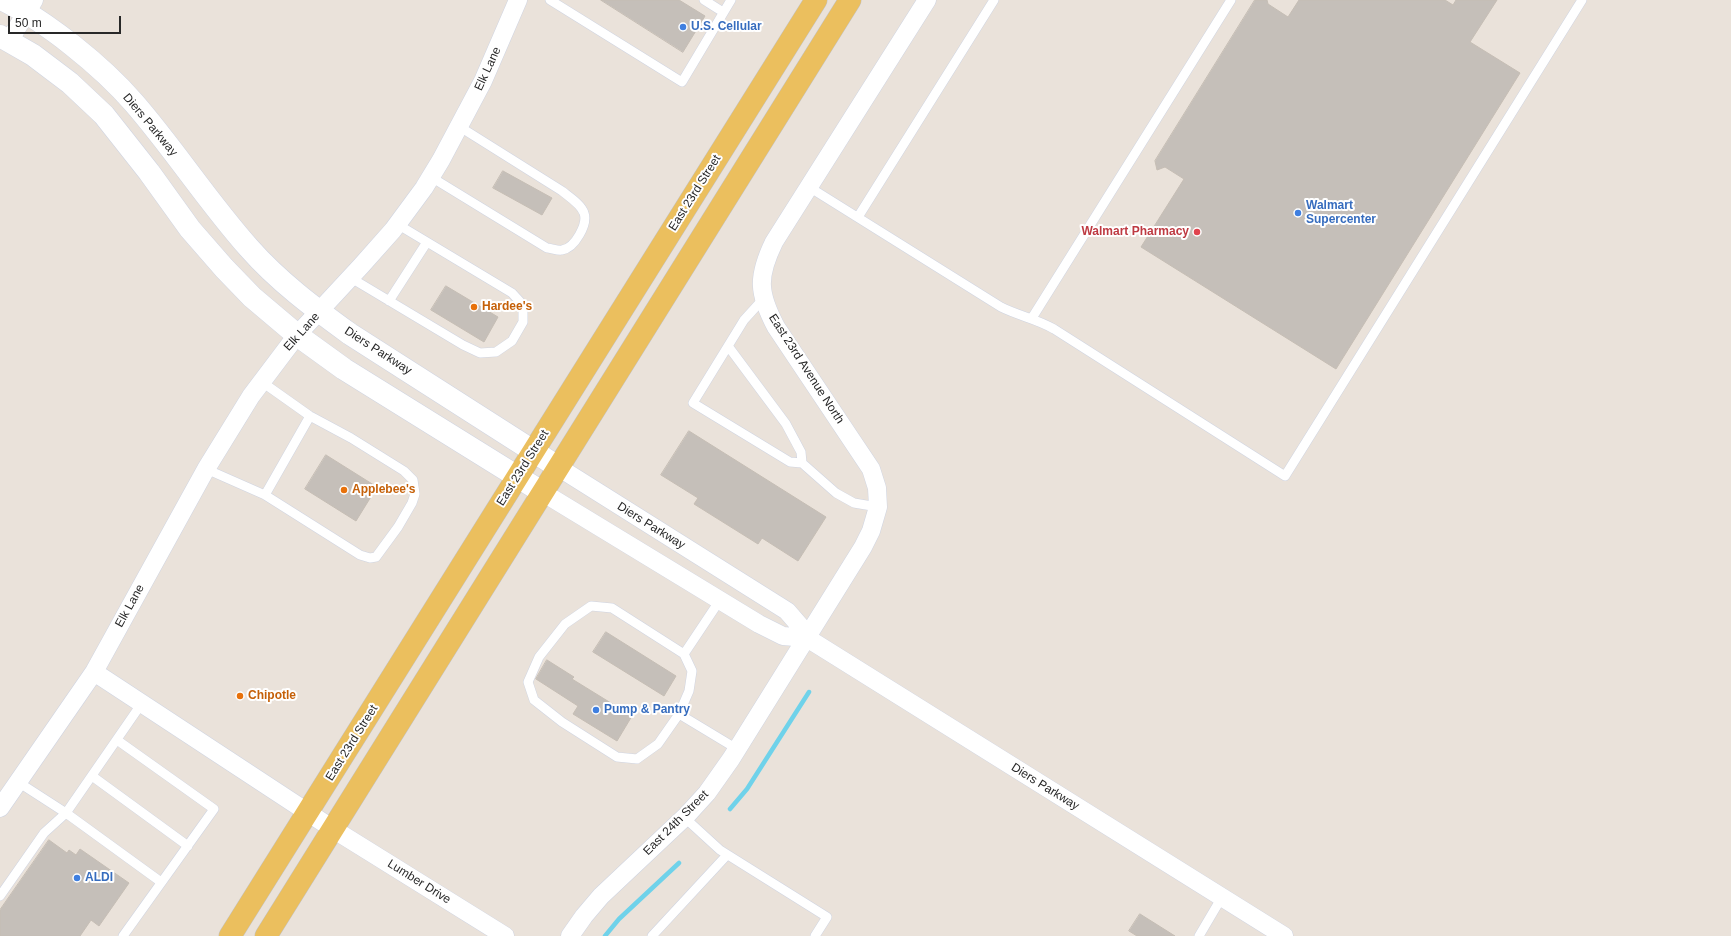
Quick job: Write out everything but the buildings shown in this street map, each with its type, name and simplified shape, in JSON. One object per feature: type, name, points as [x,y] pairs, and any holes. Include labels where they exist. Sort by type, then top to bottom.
[{"type":"main road","name":"Diers Parkway","points":[[3,0],[30,7],[133,102],[249,248],[283,282],[319,312],[356,338],[558,467]]},
{"type":"main road","name":"East 23rd Street","points":[[230,936],[816,0]]},
{"type":"main road","points":[[266,936],[850,0]]},
{"type":"main road","name":"Diers Parkway","points":[[4,38],[33,55],[70,83],[104,115],[149,172],[190,229],[224,268],[252,297],[297,335],[344,369],[517,478],[542,492]]},
{"type":"street","name":"Elk Lane","points":[[0,808],[94,672],[206,469],[236,420],[297,335],[351,278],[397,224],[430,177],[460,127],[493,61],[518,0]]},
{"type":"street","name":"East 23rd Avenue North","points":[[807,638],[863,547],[871,531],[878,507],[877,488],[871,469],[862,454],[776,327],[769,314],[762,292],[762,274],[768,254],[927,0]]},
{"type":"street","points":[[4,38],[30,7]]},
{"type":"street","name":"Diers Parkway","points":[[558,467],[788,611],[807,638],[1284,936]]},
{"type":"street","name":"Diers Parkway","points":[[542,492],[776,634],[795,638],[807,638]]},
{"type":"street","name":"East 24th Street","points":[[570,936],[601,896],[685,818],[707,793],[737,749],[807,638]]},
{"type":"street","name":"Lumber Drive","points":[[94,672],[333,829],[505,936]]},
{"type":"lane","points":[[550,0],[682,82],[731,0]]},
{"type":"lane","points":[[704,0],[723,12]]},
{"type":"lane","points":[[858,217],[994,0]]},
{"type":"lane","points":[[1032,318],[1231,0]]},
{"type":"lane","points":[[809,187],[1001,307],[1018,315],[1032,318],[1054,329],[1286,476],[1582,0]]},
{"type":"lane","points":[[430,177],[547,248],[562,250],[570,247],[580,233],[585,219],[584,211],[576,203],[562,191],[460,127]]},
{"type":"lane","points":[[351,278],[463,345],[480,353],[496,352],[512,341],[523,322],[523,304],[512,293],[397,224]]},
{"type":"lane","points":[[389,301],[427,242]]},
{"type":"lane","points":[[764,298],[744,320],[693,403],[790,462],[802,463],[836,493],[854,503],[878,507]]},
{"type":"lane","points":[[728,346],[786,424],[801,452],[802,463]]},
{"type":"lane","points":[[206,469],[265,495],[360,555],[370,558],[376,557],[406,514],[415,494],[413,480],[404,471],[351,438],[310,416],[262,382]]},
{"type":"lane","points":[[265,495],[310,416]]},
{"type":"lane","points":[[684,654],[720,600]]},
{"type":"lane","points":[[591,606],[612,608],[684,654],[692,671],[689,692],[679,714],[658,744],[637,760],[617,757],[562,722],[534,700],[528,682],[539,656],[565,624],[591,606]]},
{"type":"lane","points":[[0,896],[44,833],[66,813],[142,703]]},
{"type":"lane","points":[[679,714],[737,749]]},
{"type":"lane","points":[[117,740],[214,809],[123,936]]},
{"type":"lane","points":[[92,776],[188,846]]},
{"type":"lane","points":[[18,782],[66,813],[162,882]]},
{"type":"lane","points":[[685,818],[710,843],[727,855],[827,917],[815,936]]},
{"type":"lane","points":[[652,936],[727,855]]},
{"type":"lane","points":[[1199,936],[1222,897]]},
{"type":"waterway","points":[[730,809],[747,789],[809,692]]},
{"type":"waterway","points":[[605,936],[619,919],[679,863]]},
{"type":"place","name":"U.S. Cellular","points":[[683,27]]},
{"type":"place","name":"Walmart Supercenter","points":[[1298,213]]},
{"type":"place","name":"Walmart Pharmacy","points":[[1197,232]]},
{"type":"place","name":"Hardee's","points":[[474,307]]},
{"type":"place","name":"Applebee's","points":[[344,490]]},
{"type":"place","name":"Chipotle","points":[[240,696]]},
{"type":"place","name":"Pump & Pantry","points":[[596,710]]},
{"type":"place","name":"ALDI","points":[[77,878]]}]
